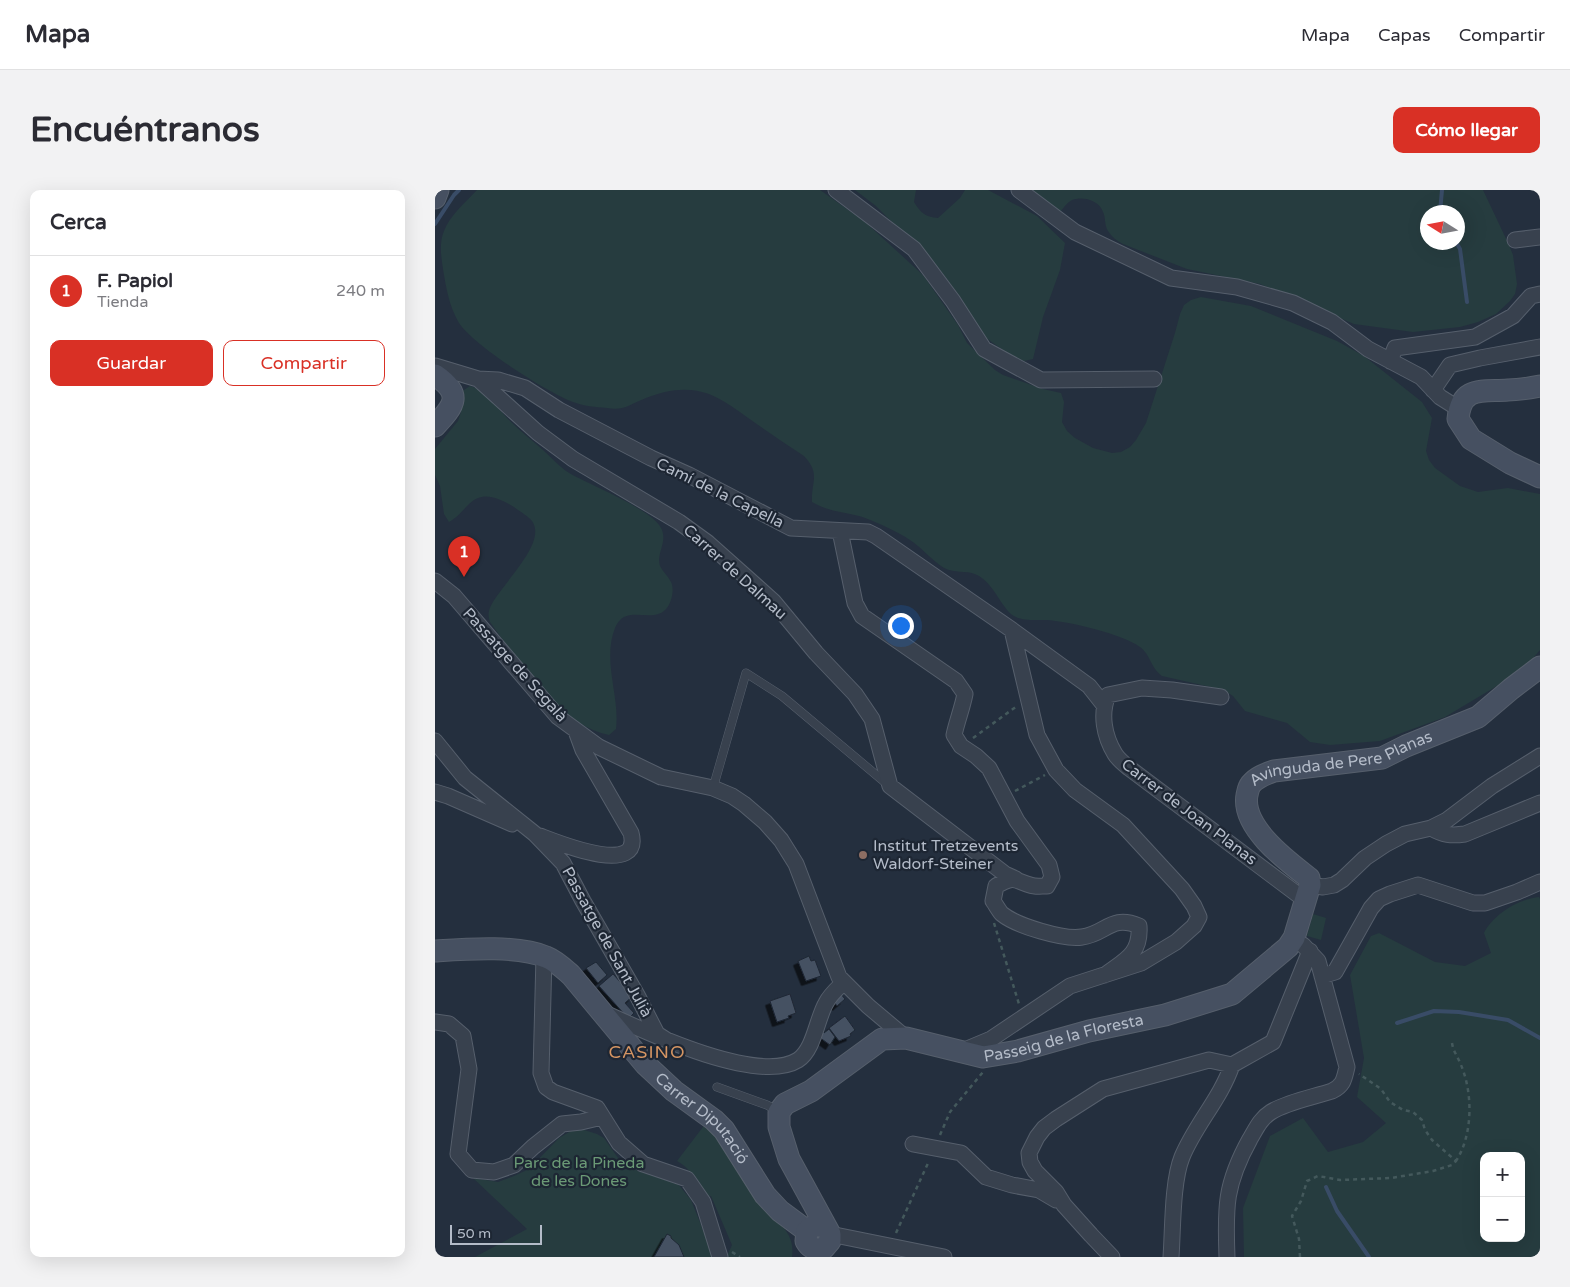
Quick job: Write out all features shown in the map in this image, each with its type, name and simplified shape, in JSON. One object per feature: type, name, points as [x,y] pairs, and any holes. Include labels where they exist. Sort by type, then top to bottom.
[{"type":"street","points":[[435,198],[438,190]]},
{"type":"street","points":[[836,190],[913,249],[953,300],[984,350],[1041,380],[1154,379]]},
{"type":"street","points":[[1019,190],[1075,232],[1171,278],[1237,287],[1293,303],[1332,322],[1368,349],[1421,377],[1440,397],[1459,409]]},
{"type":"street","points":[[1515,240],[1540,238]]},
{"type":"street","points":[[1390,361],[1395,348],[1475,337],[1513,316],[1531,296],[1540,294]]},
{"type":"street","points":[[1433,390],[1450,365],[1540,347]]},
{"type":"street","name":"Carrer de Dalmau","points":[[435,366],[478,379],[539,433],[573,459],[679,522],[708,543],[773,601],[816,653],[855,694],[872,719],[890,786]]},
{"type":"street","points":[[435,375],[450,388],[454,398],[453,405],[435,426]]},
{"type":"street","name":"Camí de la Capella","points":[[478,379],[498,380],[525,388],[559,410],[791,528],[868,532],[876,536],[1089,686],[1104,705]]},
{"type":"street","points":[[1540,386],[1509,390],[1482,390],[1470,394],[1465,398],[1459,409],[1458,419],[1471,439],[1510,463],[1540,476]]},
{"type":"street","points":[[840,531],[855,603],[862,616],[956,682],[965,694],[962,712],[957,720],[954,735],[961,746],[989,768],[1017,821],[1049,865],[1052,877],[1047,886],[1031,886],[1005,874],[890,786]]},
{"type":"street","name":"Passatge de Segalà","points":[[435,581],[454,596],[558,717],[575,730],[599,747],[649,772],[661,777],[713,788],[732,796],[765,822],[781,840],[796,864],[839,977],[867,1006],[906,1038]]},
{"type":"street","points":[[960,1052],[991,1039],[1070,986],[1141,964],[1176,942],[1194,926],[1199,917],[1194,906],[1181,889],[1123,825],[1075,790],[1056,770],[1037,735],[1012,630]]},
{"type":"street","name":"Avinguda de Pere Planas","points":[[1307,893],[1309,878],[1281,856],[1254,825],[1248,811],[1246,801],[1249,786],[1258,777],[1274,771],[1382,758],[1406,746],[1478,717],[1511,688],[1540,667]]},
{"type":"street","points":[[1104,705],[1108,695],[1142,688],[1221,697]]},
{"type":"street","name":"Carrer de Joan Planas","points":[[1104,705],[1105,729],[1115,755],[1129,768],[1307,893]]},
{"type":"street","points":[[435,792],[535,834],[586,852],[602,855],[621,854],[632,846],[631,833],[583,750],[575,730]]},
{"type":"street","name":"Passatge de Sant Julià","points":[[435,741],[465,778],[535,834],[563,863],[657,1034],[668,1041]]},
{"type":"street","points":[[1171,1257],[1180,1165],[1186,1149],[1232,1065],[1273,1042],[1302,945],[1307,893],[1334,885],[1365,858],[1405,834],[1431,828],[1447,820],[1492,786],[1540,756]]},
{"type":"street","points":[[1431,828],[1441,834],[1452,836],[1465,834],[1540,803]]},
{"type":"street","points":[[1016,879],[1004,881],[997,886],[993,901],[1002,914],[1027,927],[1069,938],[1084,937],[1114,924],[1127,921],[1139,926],[1140,940],[1132,955],[1105,975]]},
{"type":"street","points":[[1322,976],[1335,972],[1371,908],[1379,899],[1390,894],[1418,885],[1473,903],[1485,903],[1540,882]]},
{"type":"street","points":[[1227,1257],[1225,1220],[1232,1176],[1257,1126],[1272,1111],[1340,1087],[1347,1067],[1318,961],[1302,945]]},
{"type":"street","name":"Passeig de la Floresta","points":[[779,1112],[785,1104],[811,1091],[883,1039],[906,1038],[983,1057],[1018,1051],[1089,1032],[1165,1015],[1232,994],[1288,947],[1302,945]]},
{"type":"street","name":"Carrer Diputació","points":[[435,951],[483,948],[532,953],[545,956],[560,965],[571,975],[645,1064],[659,1078],[719,1125],[732,1142],[765,1195],[780,1211],[817,1240]]},
{"type":"street","points":[[545,956],[541,1073],[546,1087],[553,1092],[597,1108],[619,1143],[643,1164],[687,1179],[703,1202],[725,1254]]},
{"type":"street","points":[[601,1011],[702,1054],[757,1066],[780,1066],[798,1060],[806,1052],[826,1002],[843,982]]},
{"type":"street","points":[[435,1022],[449,1024],[463,1036],[469,1069],[458,1154],[472,1170],[493,1172],[514,1165],[562,1124],[581,1122],[602,1116]]},
{"type":"street","points":[[1112,1257],[1035,1171],[1030,1162],[1029,1153],[1037,1137],[1044,1128],[1074,1106],[1103,1089],[1209,1060],[1232,1065]]},
{"type":"street","points":[[779,1112],[779,1127],[817,1240],[944,1257]]},
{"type":"street","points":[[913,1144],[961,1153],[986,1177],[1039,1190],[1064,1205]]},
{"type":"lane","points":[[713,788],[746,673],[782,696],[890,786]]},
{"type":"lane","points":[[717,1086],[767,1105],[779,1112]]},
{"type":"path","points":[[961,746],[1009,710]]},
{"type":"path","points":[[1005,796],[1040,777]]},
{"type":"path","points":[[994,925],[1023,1017]]},
{"type":"path","points":[[1300,1257],[1299,1239],[1293,1216],[1301,1201],[1307,1182],[1318,1176],[1340,1180],[1407,1176],[1452,1165],[1456,1161],[1462,1152],[1466,1137],[1469,1099],[1462,1066],[1452,1043]]},
{"type":"path","points":[[1347,1067],[1381,1089],[1390,1102],[1403,1110],[1413,1112],[1422,1120],[1425,1130],[1432,1140],[1456,1161]]},
{"type":"path","points":[[725,1254],[740,1257]]},
{"type":"green space","points":[[477,190],[820,190],[864,221],[923,275],[958,325],[967,343],[995,370],[1003,375],[1043,389],[1061,393],[1064,402],[1062,422],[1067,431],[1093,448],[1112,453],[1121,452],[1130,447],[1146,423],[1180,314],[1184,305],[1191,300],[1201,297],[1251,306],[1337,341],[1364,356],[1422,402],[1432,418],[1426,451],[1429,460],[1435,468],[1460,486],[1478,492],[1508,488],[1540,494],[1540,650],[1522,671],[1445,717],[1380,741],[1330,745],[1310,742],[1287,723],[1245,711],[1233,696],[1224,690],[1162,676],[1155,669],[1144,650],[1121,637],[1067,623],[1027,620],[1016,617],[1007,610],[990,586],[979,576],[944,568],[910,540],[878,523],[859,516],[829,509],[812,502],[814,473],[804,456],[715,396],[693,390],[677,390],[654,395],[618,409],[581,404],[561,397],[530,379],[479,343],[459,323],[453,310],[445,283],[441,250],[442,236],[450,220]]},
{"type":"green space","points":[[855,190],[916,190],[914,202],[918,209],[926,215],[938,218],[960,198],[965,190],[988,190],[1037,216],[1065,243],[1060,270],[1043,317],[1033,359],[1024,361],[1014,358],[982,335],[969,320],[963,301],[939,269],[876,206]]},
{"type":"green space","points":[[1030,190],[1483,190],[1513,255],[1517,284],[1515,294],[1496,314],[1460,327],[1413,332],[1354,324],[1260,284],[1187,269],[1123,244],[1110,233],[1101,208],[1090,200],[1081,198],[1072,200],[1061,211],[1046,203]]},
{"type":"green space","points":[[470,386],[487,396],[513,424],[566,471],[633,506],[656,522],[662,530],[663,539],[659,562],[671,582],[673,589],[672,597],[667,608],[659,614],[625,617],[619,621],[615,628],[611,640],[610,653],[617,717],[616,729],[609,735],[590,729],[556,705],[527,673],[490,622],[489,612],[493,602],[519,567],[533,542],[535,531],[532,521],[526,515],[503,501],[485,496],[474,500],[449,522],[444,514],[440,486],[435,475],[435,449],[458,421],[461,412],[461,392]]},
{"type":"green space","points":[[1539,897],[1540,899],[1540,1257],[1244,1257],[1243,1208],[1270,1136],[1303,1118],[1328,1152],[1363,1142],[1386,1123],[1357,1097],[1364,1058],[1350,975],[1371,936],[1379,933],[1435,962],[1465,966],[1491,953],[1484,933],[1488,926],[1507,909],[1523,901]]},
{"type":"green space","points":[[1313,914],[1326,918],[1321,940],[1307,936]]},
{"type":"green space","points":[[706,1123],[786,1230],[791,1242],[792,1257],[727,1256],[732,1245],[711,1196],[705,1197],[690,1172],[677,1161]]},
{"type":"green space","name":"Parc de la Pineda de les Dones","points":[[581,1129],[604,1138],[618,1158],[638,1171],[678,1184],[691,1200],[712,1252],[712,1257],[475,1257],[527,1229],[473,1178],[498,1182],[514,1176],[529,1169],[559,1138],[571,1131]]},
{"type":"building","points":[[809,956],[811,961],[815,960],[821,976],[806,981],[798,961]]},
{"type":"building","points":[[596,962],[607,975],[598,983],[586,968]]},
{"type":"building","points":[[613,974],[633,996],[625,1003],[634,1013],[629,1018],[599,986]]},
{"type":"building","points":[[840,993],[845,999],[837,1006],[832,999]]},
{"type":"building","points":[[790,994],[796,1013],[788,1016],[789,1018],[777,1022],[770,1001]]},
{"type":"building","points":[[845,1016],[855,1030],[850,1034],[851,1036],[839,1041],[829,1028]]},
{"type":"building","points":[[829,1029],[835,1037],[830,1045],[819,1037],[822,1031],[824,1033]]},
{"type":"building","points":[[667,1234],[679,1245],[684,1257],[654,1257]]},
{"type":"waterway","points":[[435,224],[459,190]]},
{"type":"waterway","points":[[1441,205],[1442,190]]},
{"type":"waterway","points":[[1460,250],[1467,302]]},
{"type":"waterway","points":[[1397,1023],[1434,1011],[1459,1012],[1508,1020],[1540,1038]]},
{"type":"waterway","points":[[1326,1187],[1337,1211],[1369,1257]]},
{"type":"place","name":"F. Papiol","points":[[464,577]]},
{"type":"place","name":"Institut Tretzevents Waldorf-Steiner","points":[[863,855]]},
{"type":"district","name":"CASINO","points":[[647,1052]]}]
